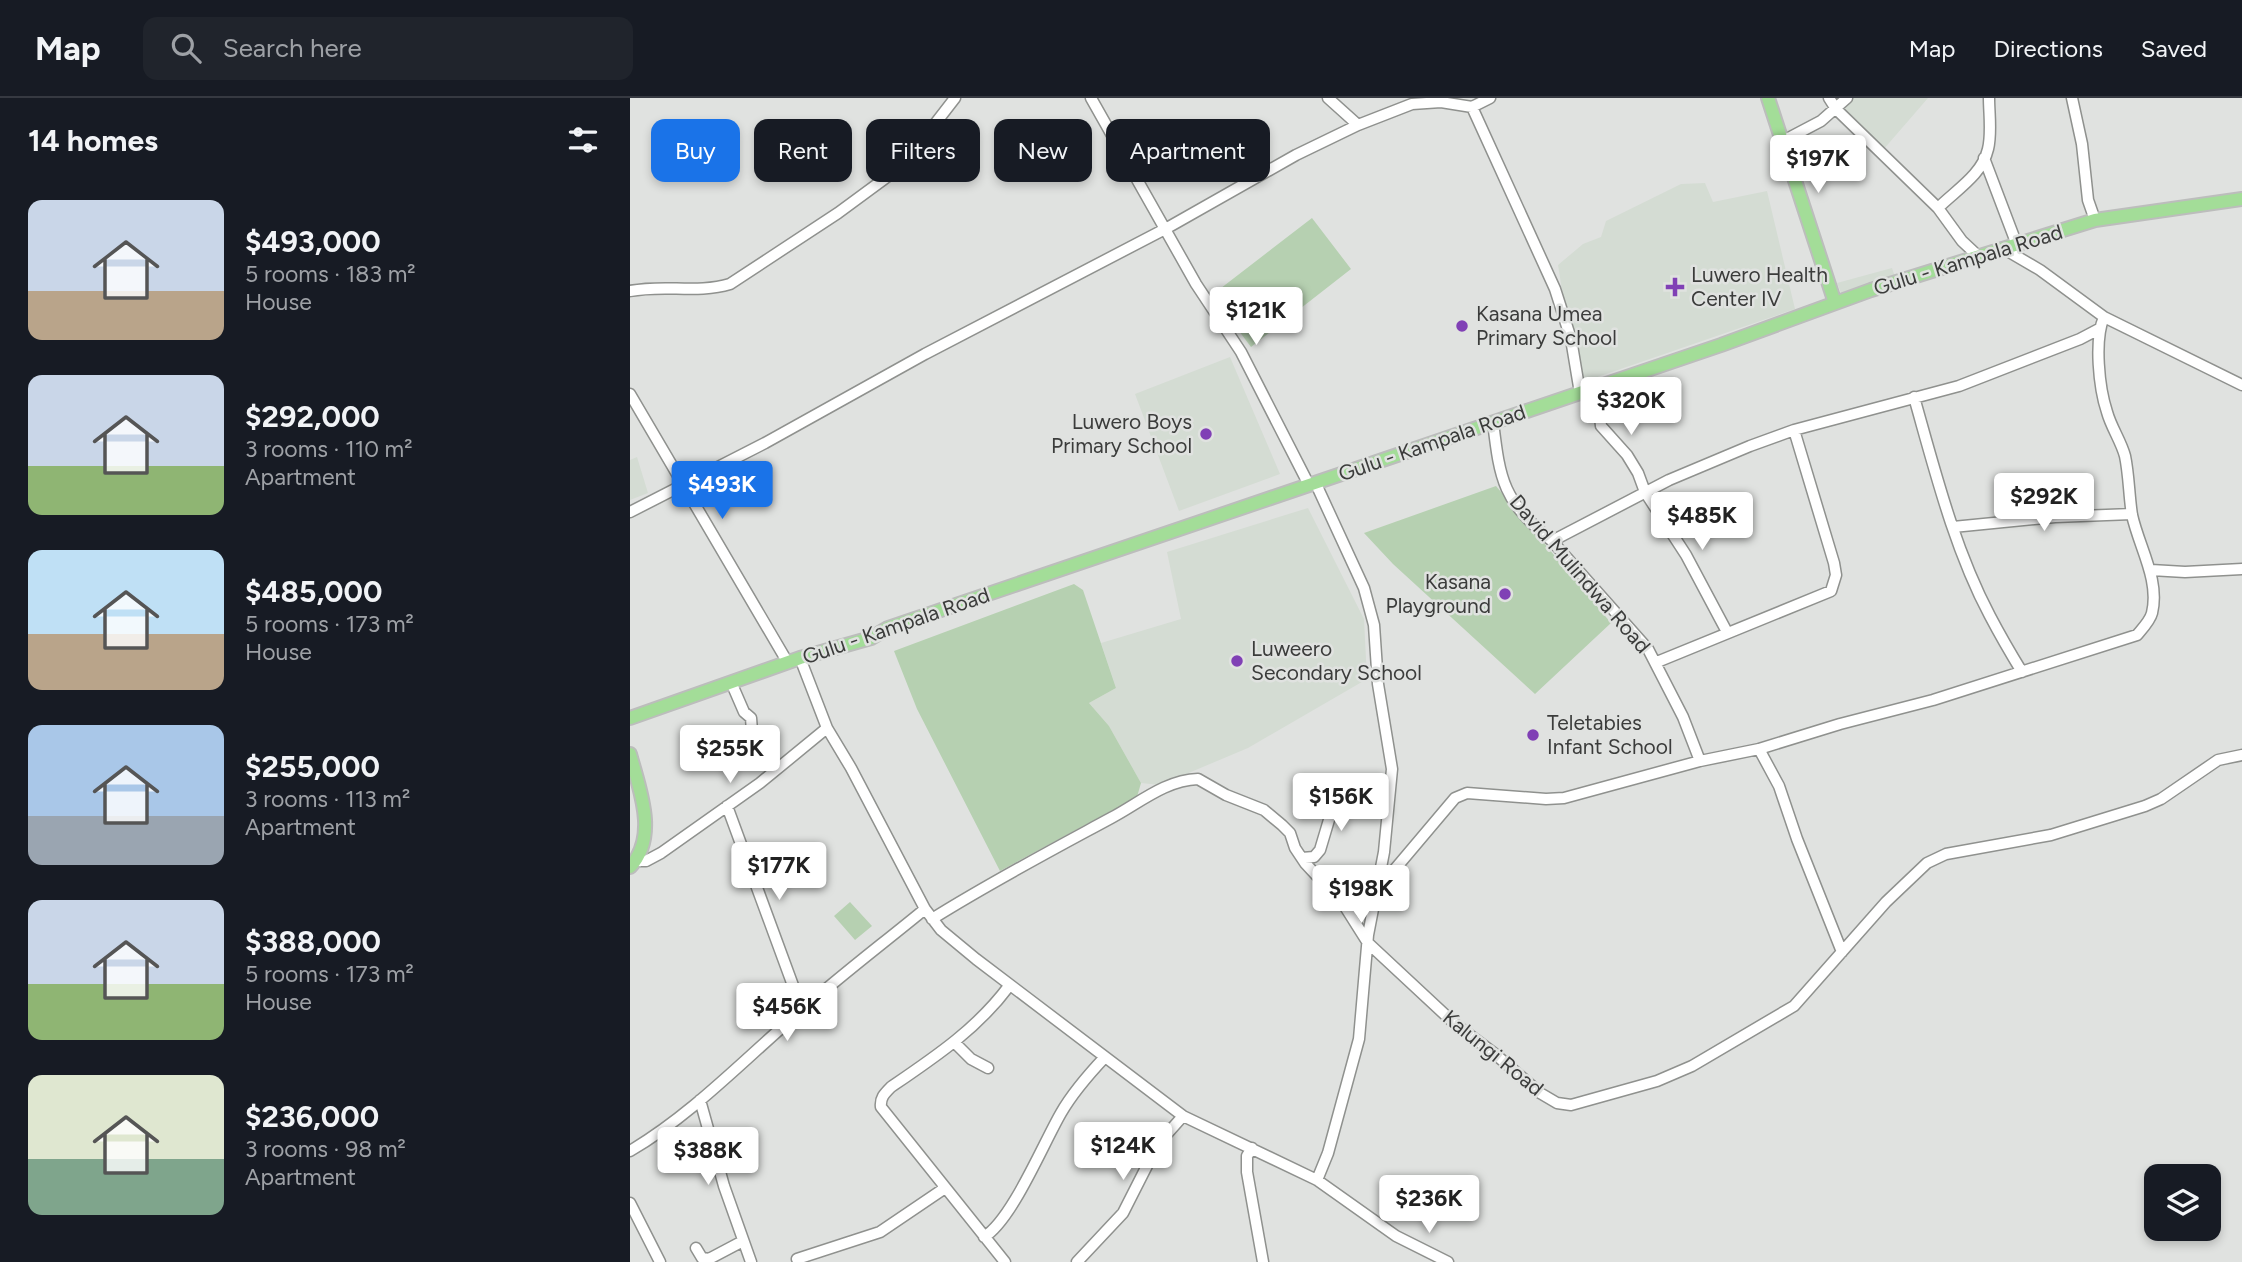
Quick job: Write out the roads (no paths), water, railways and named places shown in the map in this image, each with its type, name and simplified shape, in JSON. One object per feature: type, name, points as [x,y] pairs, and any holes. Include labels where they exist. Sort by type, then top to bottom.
[{"type":"main road","points":[[1768,98],[1835,303]]},
{"type":"main road","name":"Gulu - Kampala Road","points":[[630,718],[794,660],[871,638],[888,628],[1978,256],[2095,220],[2242,199]]},
{"type":"main road","points":[[630,754],[645,814],[642,839],[633,864]]},
{"type":"street","points":[[630,291],[654,287],[705,289],[730,284],[883,181],[906,160],[955,98]]},
{"type":"street","points":[[1091,98],[1167,228],[1196,284],[1241,352],[1313,484],[1364,588],[1374,625],[1378,684],[1392,769],[1384,852],[1368,943],[1359,1039],[1328,1153],[1317,1180]]},
{"type":"street","points":[[1328,98],[1358,125]]},
{"type":"street","points":[[630,512],[1167,228],[1296,155],[1358,125],[1412,104],[1441,102],[1472,107],[1490,98]]},
{"type":"street","points":[[1829,98],[1836,109],[1938,208],[1962,241],[1978,256]]},
{"type":"street","points":[[1783,141],[1821,121],[1847,98]]},
{"type":"street","points":[[1938,208],[1970,180],[1984,158],[1989,134],[1989,98]]},
{"type":"street","points":[[2072,98],[2082,144],[2088,200],[2095,220]]},
{"type":"street","points":[[1472,107],[1555,289],[1571,339],[1580,393]]},
{"type":"street","points":[[1984,158],[2010,247],[2104,317],[2242,385]]},
{"type":"street","points":[[1379,888],[1460,795],[1476,792],[1546,799],[1564,798],[1700,761],[1759,749],[1840,724],[1933,700],[2137,635],[2152,615],[2151,570],[2140,547],[2132,514],[2125,456],[2107,412],[2101,384],[2099,329],[2104,317]]},
{"type":"street","points":[[1552,541],[1645,492],[1750,446],[1794,430],[1959,386],[2099,329]]},
{"type":"street","points":[[1597,387],[1601,426],[1627,455],[1645,492],[1686,555],[1727,632]]},
{"type":"street","points":[[630,394],[683,486],[794,660],[827,728],[925,909],[941,930],[1009,986],[1183,1116],[1317,1180],[1396,1236],[1448,1262]]},
{"type":"street","points":[[1914,397],[1953,527],[1989,615],[2022,672]]},
{"type":"street","name":"David Mulindwa Road","points":[[1493,422],[1498,468],[1508,492],[1523,514],[1552,541],[1657,662],[1670,695],[1693,738],[1700,761]]},
{"type":"street","points":[[1657,662],[1727,632],[1811,601],[1831,590],[1836,575],[1834,563],[1794,430]]},
{"type":"street","points":[[1953,527],[2055,517],[2132,514]]},
{"type":"street","points":[[2151,570],[2185,572],[2242,569]]},
{"type":"street","points":[[730,682],[744,712],[751,718],[750,734]]},
{"type":"street","points":[[633,864],[661,853],[760,783],[827,728]]},
{"type":"street","points":[[1759,749],[1779,786],[1842,952],[1886,902],[1927,863],[1946,854],[2051,835],[2145,806],[2161,799],[2218,760],[2242,755]]},
{"type":"street","points":[[932,919],[1014,869],[1158,790],[1194,779],[1202,780],[1218,791],[1264,810],[1290,833],[1302,858],[1343,905],[1368,943]]},
{"type":"street","points":[[1302,858],[1314,857],[1318,853],[1334,803],[1339,797],[1387,801]]},
{"type":"street","points":[[727,806],[802,1010]]},
{"type":"street","points":[[1343,905],[1362,910],[1375,903]]},
{"type":"street","points":[[630,1151],[699,1100],[802,1010],[925,909]]},
{"type":"street","name":"Kalungi Road","points":[[1368,943],[1455,1024],[1540,1093],[1557,1103],[1571,1105],[1657,1081],[1692,1066],[1753,1032],[1794,1006],[1842,952]]},
{"type":"street","points":[[1005,1262],[881,1107],[881,1102],[891,1087],[955,1043],[977,1024],[1009,986]]},
{"type":"street","points":[[955,1043],[971,1059],[988,1068]]},
{"type":"street","points":[[984,1237],[1002,1221],[1061,1112],[1105,1056]]},
{"type":"street","points":[[699,1100],[724,1186],[751,1262]]},
{"type":"street","points":[[1077,1262],[1124,1213],[1158,1144],[1183,1116]]},
{"type":"street","points":[[1252,1148],[1247,1156],[1247,1172],[1263,1262]]},
{"type":"street","points":[[797,1259],[880,1232],[945,1188]]},
{"type":"street","points":[[630,1203],[660,1262]]},
{"type":"street","points":[[696,1248],[702,1258],[709,1259],[744,1241]]},
{"type":"place","name":"Luwero Health Center IV","points":[[1675,287]]},
{"type":"place","name":"Kasana Umea Primary School","points":[[1462,326]]},
{"type":"place","name":"Luwero Boys Primary School","points":[[1206,434]]},
{"type":"place","name":"Kasana Playground","points":[[1505,594]]},
{"type":"place","name":"Luweero Secondary School","points":[[1237,661]]},
{"type":"place","name":"Teletabies Infant School","points":[[1533,735]]}]
